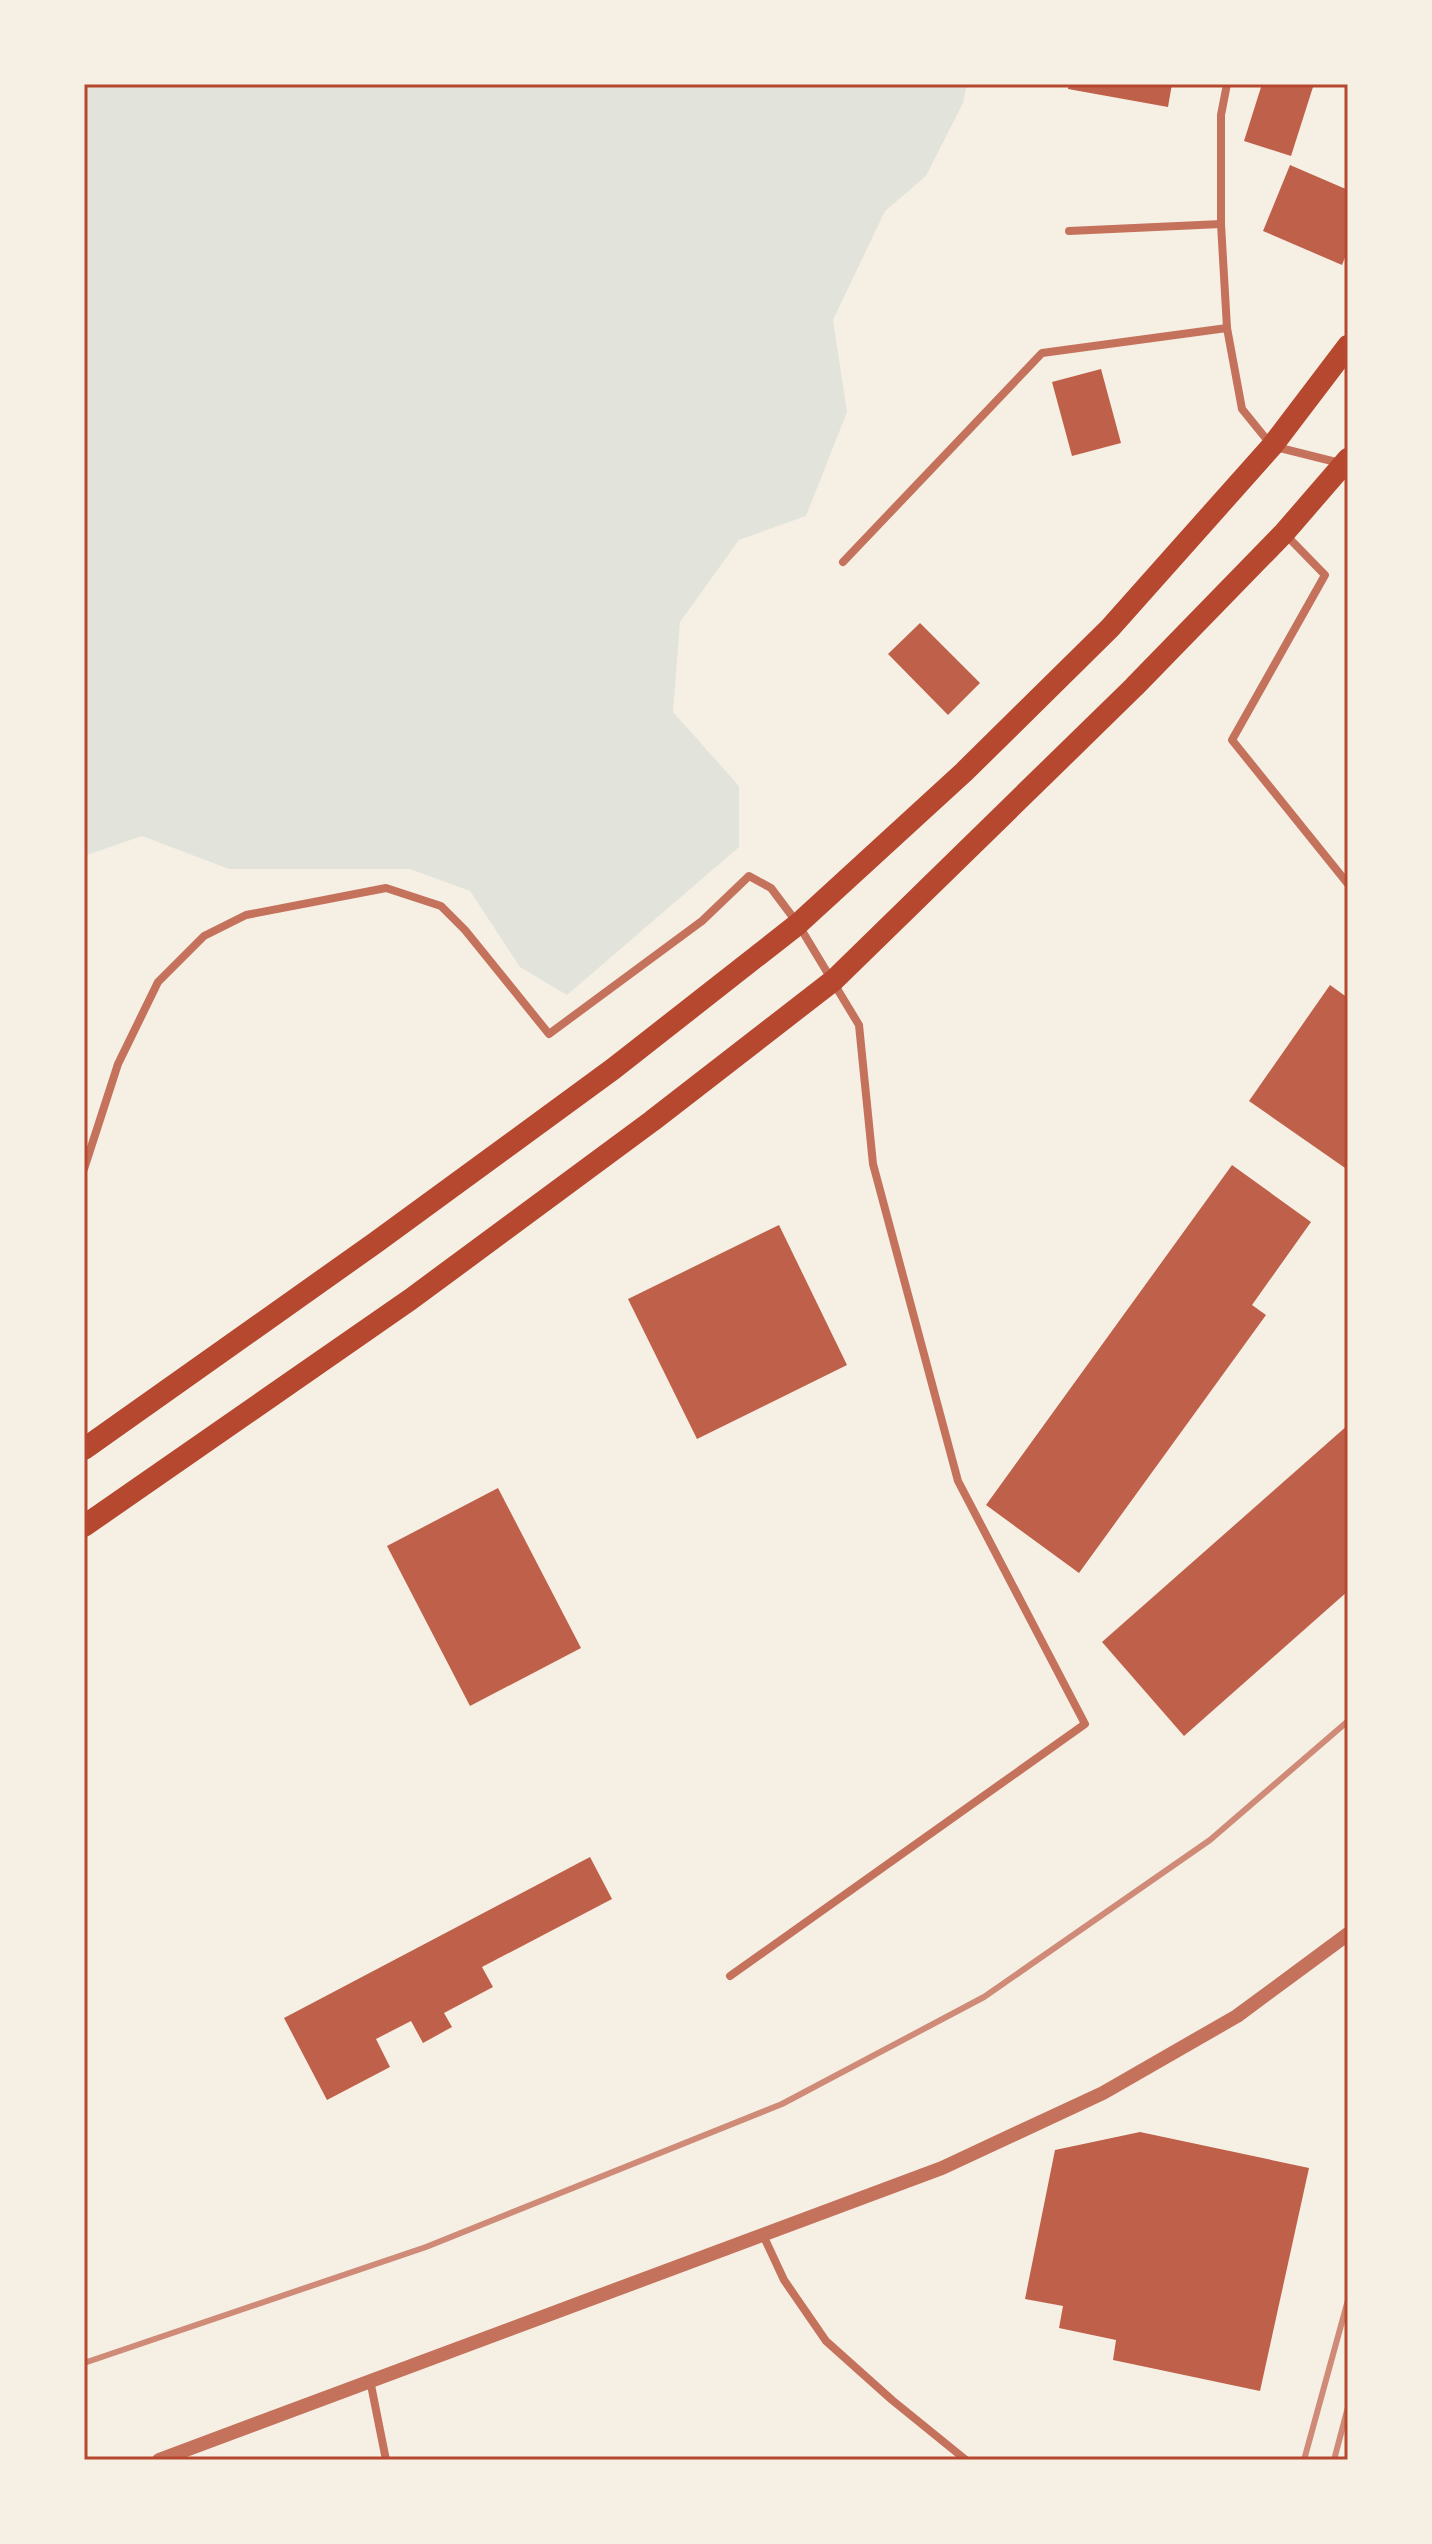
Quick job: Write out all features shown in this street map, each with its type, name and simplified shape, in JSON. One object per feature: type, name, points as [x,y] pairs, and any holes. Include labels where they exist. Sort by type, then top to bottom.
[{"type":"highway","points":[[84,1449],[375,1243],[613,1069],[798,924],[964,772],[1110,628],[1272,446],[1348,346]]},
{"type":"highway","points":[[84,1526],[411,1299],[652,1121],[834,980],[1090,730],[1284,533],[1347,463]]},
{"type":"street","points":[[1227,84],[1221,115],[1221,224],[1227,328],[1242,409],[1272,446],[1347,463]]},
{"type":"street","points":[[1069,231],[1221,224]]},
{"type":"street","points":[[843,562],[1042,353],[1227,328]]},
{"type":"street","points":[[1284,533],[1325,575],[1232,740],[1348,884]]},
{"type":"street","points":[[84,1169],[118,1064],[158,982],[204,936],[246,915],[386,888],[441,906],[465,930],[549,1034],[702,921],[749,876],[771,888],[834,980],[859,1025],[873,1164],[958,1481],[1085,1724],[730,1976]]},
{"type":"street","points":[[159,2460],[942,2168],[1103,2093],[1237,2016],[1348,1934]]},
{"type":"street","points":[[763,2235],[784,2280],[826,2341],[966,2460]]},
{"type":"street","points":[[370,2380],[386,2460]]},
{"type":"shaded area","points":[[84,84],[967,84],[963,103],[926,176],[885,211],[833,320],[847,412],[806,516],[739,540],[680,622],[673,712],[739,786],[739,847],[567,995],[520,967],[470,891],[410,869],[229,869],[142,836],[84,856]]},
{"type":"building","points":[[1069,84],[1172,84],[1168,107],[1068,89]]},
{"type":"building","points":[[1262,84],[1305,84],[1313,87],[1291,156],[1244,141]]},
{"type":"building","points":[[1290,165],[1348,190],[1348,250],[1342,265],[1263,231]]},
{"type":"building","points":[[1101,369],[1121,443],[1072,456],[1052,382]]},
{"type":"building","points":[[920,623],[980,683],[948,715],[888,654]]},
{"type":"building","points":[[1330,985],[1348,998],[1348,1170],[1249,1101]]},
{"type":"building","points":[[1232,1165],[1311,1222],[1252,1305],[1266,1315],[1079,1573],[986,1505]]},
{"type":"building","points":[[779,1225],[847,1365],[697,1439],[628,1299]]},
{"type":"building","points":[[1348,1425],[1348,1591],[1184,1736],[1102,1642]]},
{"type":"building","points":[[498,1488],[581,1648],[470,1706],[387,1546]]},
{"type":"building","points":[[590,1857],[612,1899],[482,1967],[493,1987],[444,2013],[452,2027],[423,2043],[411,2021],[376,2039],[390,2067],[327,2100],[284,2018]]},
{"type":"building","points":[[1140,2132],[1309,2168],[1260,2391],[1113,2360],[1116,2340],[1059,2328],[1063,2306],[1025,2299],[1055,2150]]},
{"type":"railway","points":[[84,2363],[426,2247],[782,2104],[984,1997],[1210,1840],[1348,1721]]},
{"type":"railway","points":[[1304,2460],[1348,2300]]},
{"type":"railway","points":[[1334,2460],[1348,2407]]}]
